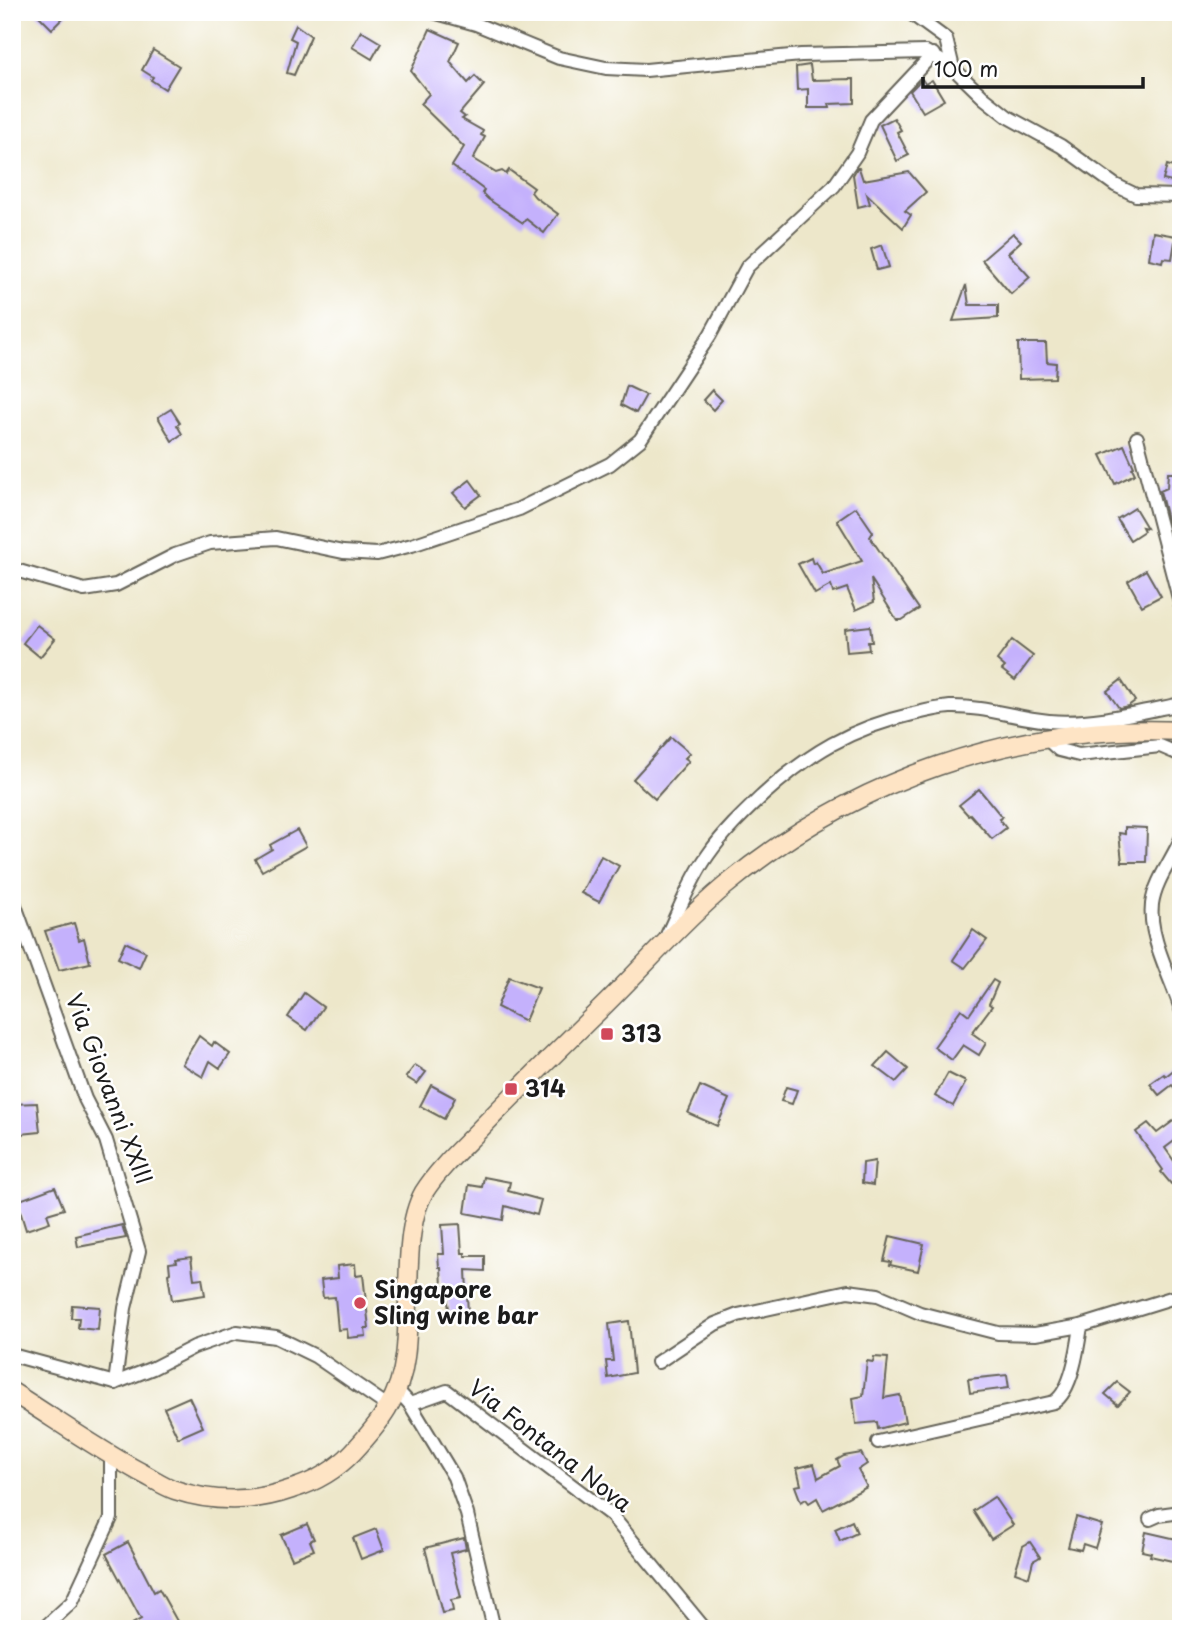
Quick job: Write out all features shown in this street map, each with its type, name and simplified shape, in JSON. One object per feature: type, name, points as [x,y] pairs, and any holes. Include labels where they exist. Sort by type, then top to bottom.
[{"type":"main road","points":[[12,1392],[111,1455],[171,1489],[201,1497],[225,1500],[276,1495],[324,1475],[348,1458],[381,1422],[397,1391],[405,1359],[410,1303],[411,1236],[423,1194],[467,1143],[723,887],[777,846],[880,787],[920,771],[974,754],[1047,738],[1101,732],[1181,731]]},
{"type":"street","points":[[433,12],[477,24],[559,58],[606,68],[646,70],[801,55],[867,52],[914,51],[933,54],[953,68],[1008,117],[1061,146],[1115,185],[1136,195],[1181,197]]},
{"type":"street","points":[[477,24],[485,12]]},
{"type":"street","points":[[909,12],[946,39],[953,68]]},
{"type":"street","points":[[12,569],[84,590],[116,585],[175,555],[210,543],[276,538],[343,552],[377,554],[519,509],[610,464],[640,440],[710,335],[747,267],[789,225],[834,186],[857,153],[872,120],[933,54]]},
{"type":"street","points":[[1137,438],[1181,606]]},
{"type":"street","points":[[661,948],[696,874],[723,835],[741,814],[790,770],[835,740],[879,723],[947,708],[986,709],[1021,718],[1053,722],[1181,704]]},
{"type":"street","points":[[1047,738],[1059,750],[1079,755],[1160,746],[1181,755]]},
{"type":"street","points":[[1181,839],[1152,904],[1158,947],[1181,1009]]},
{"type":"street","name":"Via Giovanni XXIII","points":[[12,897],[85,1099],[107,1140],[139,1251],[125,1308],[115,1383]]},
{"type":"street","points":[[658,1362],[715,1324],[738,1315],[848,1290],[878,1295],[920,1313],[998,1333],[1035,1334],[1081,1326],[1181,1295]]},
{"type":"street","points":[[877,1443],[1054,1402],[1061,1398],[1077,1352],[1081,1326]]},
{"type":"street","points":[[12,1354],[115,1383],[194,1347],[237,1332],[276,1337],[305,1351],[389,1407]]},
{"type":"street","points":[[397,1391],[410,1404],[454,1477],[467,1514],[494,1629]]},
{"type":"street","name":"Via Fontana Nova","points":[[410,1404],[447,1391],[551,1468],[611,1515],[705,1629]]},
{"type":"street","points":[[43,1629],[72,1602],[111,1518],[111,1455]]},
{"type":"street","points":[[1150,1519],[1181,1512]]},
{"type":"building","points":[[35,12],[69,12],[52,29]]},
{"type":"building","points":[[296,25],[311,36],[294,75],[287,73],[296,41],[290,38]]},
{"type":"building","points":[[430,29],[459,42],[450,62],[468,83],[475,76],[484,85],[460,113],[465,117],[462,119],[483,131],[481,135],[485,137],[473,159],[496,173],[502,171],[506,174],[509,170],[534,188],[531,192],[535,197],[558,214],[544,233],[526,219],[523,223],[488,199],[482,193],[484,190],[452,166],[464,147],[420,104],[429,94],[411,71]]},
{"type":"building","points":[[361,31],[381,43],[372,59],[352,47]]},
{"type":"building","points":[[153,50],[179,66],[165,89],[142,70]]},
{"type":"building","points":[[810,65],[812,80],[854,79],[854,103],[829,104],[830,108],[808,108],[808,89],[797,90],[796,67]]},
{"type":"building","points":[[922,79],[925,84],[932,80],[944,100],[923,112],[910,91]]},
{"type":"building","points":[[894,118],[901,130],[897,132],[909,155],[897,161],[880,125]]},
{"type":"building","points":[[1167,165],[1181,169],[1181,184],[1163,180]]},
{"type":"building","points":[[857,168],[863,180],[909,172],[926,192],[905,211],[911,215],[903,228],[867,194],[870,204],[858,207],[853,175]]},
{"type":"building","points":[[1153,232],[1176,236],[1172,259],[1163,258],[1162,262],[1149,259]]},
{"type":"building","points":[[1013,233],[1021,241],[1008,253],[1030,277],[1011,294],[982,260]]},
{"type":"building","points":[[882,245],[889,267],[877,270],[871,249]]},
{"type":"building","points":[[966,285],[969,305],[998,305],[998,318],[953,321]]},
{"type":"building","points":[[1018,343],[1046,343],[1047,362],[1056,363],[1055,378],[1019,379]]},
{"type":"building","points":[[627,386],[646,395],[636,413],[621,405]]},
{"type":"building","points":[[712,390],[722,400],[713,410],[703,400]]},
{"type":"building","points":[[171,409],[180,423],[177,425],[182,434],[172,441],[158,417]]},
{"type":"building","points":[[1124,445],[1135,474],[1115,484],[1101,455]]},
{"type":"building","points":[[1168,473],[1181,473],[1181,520],[1168,523],[1160,491],[1167,488]]},
{"type":"building","points":[[470,480],[481,495],[465,507],[453,493]]},
{"type":"building","points":[[856,507],[873,532],[870,537],[919,609],[902,620],[897,620],[871,579],[874,602],[856,610],[847,588],[833,593],[831,585],[815,594],[798,564],[811,558],[823,574],[862,561],[837,520]]},
{"type":"building","points":[[1135,508],[1147,528],[1142,527],[1144,531],[1130,540],[1117,519]]},
{"type":"building","points":[[1146,570],[1161,596],[1142,606],[1128,581]]},
{"type":"building","points":[[37,625],[55,639],[40,657],[23,643]]},
{"type":"building","points":[[870,626],[872,642],[868,642],[869,650],[847,652],[845,629]]},
{"type":"building","points":[[1012,640],[1033,656],[1015,680],[1002,670],[1005,667],[997,660]]},
{"type":"building","points":[[1121,680],[1135,701],[1119,708],[1107,691]]},
{"type":"building","points":[[671,737],[690,753],[685,758],[689,761],[655,799],[633,779]]},
{"type":"building","points":[[979,789],[1002,817],[999,819],[1006,828],[992,839],[959,805]]},
{"type":"building","points":[[1125,827],[1147,828],[1146,862],[1122,862],[1119,833],[1125,834]]},
{"type":"building","points":[[297,830],[306,846],[262,871],[255,859],[272,849],[270,845]]},
{"type":"building","points":[[601,856],[619,866],[599,902],[581,893]]},
{"type":"building","points":[[74,923],[79,940],[84,938],[90,963],[59,970],[45,931]]},
{"type":"building","points":[[973,930],[987,940],[965,968],[953,960]]},
{"type":"building","points":[[125,942],[146,952],[139,968],[118,958]]},
{"type":"building","points":[[509,977],[539,988],[525,1021],[497,1007]]},
{"type":"building","points":[[993,980],[998,983],[989,1004],[992,1006],[972,1033],[986,1043],[979,1055],[963,1045],[952,1060],[934,1047],[961,1009],[969,1015]]},
{"type":"building","points":[[304,993],[323,1007],[307,1030],[288,1017]]},
{"type":"building","points":[[199,1036],[212,1046],[214,1042],[230,1054],[220,1068],[210,1061],[203,1077],[182,1064]]},
{"type":"building","points":[[888,1052],[908,1069],[896,1082],[875,1066]]},
{"type":"building","points":[[1181,1064],[1181,1095],[1172,1085],[1159,1095],[1150,1084]]},
{"type":"building","points":[[415,1065],[426,1072],[417,1084],[406,1077]]},
{"type":"building","points":[[948,1073],[966,1082],[953,1106],[935,1096]]},
{"type":"building","points":[[431,1085],[455,1098],[444,1119],[420,1106]]},
{"type":"building","points":[[700,1086],[729,1099],[717,1126],[688,1113]]},
{"type":"building","points":[[786,1087],[797,1090],[792,1104],[781,1101]]},
{"type":"building","points":[[37,1103],[40,1132],[12,1135],[12,1104]]},
{"type":"building","points":[[1176,1119],[1181,1126],[1181,1136],[1165,1148],[1181,1171],[1181,1177],[1171,1184],[1136,1132],[1148,1123],[1157,1133]]},
{"type":"building","points":[[875,1161],[873,1185],[862,1183],[863,1163]]},
{"type":"building","points":[[484,1177],[510,1182],[508,1191],[541,1200],[537,1215],[505,1206],[503,1220],[465,1213],[469,1185],[482,1187]]},
{"type":"building","points":[[55,1187],[64,1209],[47,1214],[50,1222],[26,1230],[17,1201]]},
{"type":"building","points":[[460,1224],[462,1253],[465,1253],[465,1256],[485,1256],[485,1271],[466,1270],[468,1315],[450,1314],[439,1267],[438,1254],[444,1254],[442,1225]]},
{"type":"building","points":[[122,1225],[126,1238],[78,1247],[76,1236]]},
{"type":"building","points":[[890,1236],[924,1244],[918,1271],[890,1265],[891,1262],[884,1261]]},
{"type":"building","points":[[191,1257],[194,1279],[202,1278],[205,1295],[172,1300],[169,1263]]},
{"type":"building","points":[[355,1264],[356,1276],[363,1275],[369,1328],[365,1328],[366,1336],[348,1338],[347,1329],[338,1330],[335,1297],[323,1298],[321,1280],[338,1278],[337,1266]]},
{"type":"building","points":[[72,1305],[100,1307],[98,1330],[78,1328],[79,1318],[71,1318]]},
{"type":"building","points":[[629,1321],[634,1373],[608,1378],[606,1361],[613,1361],[609,1324]]},
{"type":"building","points":[[874,1357],[888,1358],[884,1398],[900,1395],[905,1422],[878,1429],[877,1422],[856,1424],[853,1398],[863,1396],[867,1361],[873,1362]]},
{"type":"building","points":[[1007,1375],[1009,1388],[970,1393],[968,1379]]},
{"type":"building","points":[[1117,1382],[1130,1392],[1118,1405],[1105,1394]]},
{"type":"building","points":[[189,1397],[203,1427],[178,1438],[164,1408]]},
{"type":"building","points":[[861,1453],[867,1464],[858,1470],[867,1487],[823,1510],[817,1498],[809,1503],[806,1499],[801,1502],[795,1486],[801,1485],[797,1468],[814,1464],[818,1478],[840,1466],[837,1460]]},
{"type":"building","points":[[994,1497],[1013,1525],[991,1539],[973,1511]]},
{"type":"building","points":[[1076,1517],[1102,1525],[1095,1548],[1083,1544],[1081,1550],[1068,1547]]},
{"type":"building","points":[[852,1521],[857,1533],[840,1541],[835,1529]]},
{"type":"building","points":[[307,1524],[314,1539],[310,1541],[314,1550],[292,1559],[281,1535]]},
{"type":"building","points":[[376,1529],[384,1550],[361,1559],[353,1538]]},
{"type":"building","points":[[1146,1532],[1181,1540],[1181,1563],[1150,1556],[1151,1553],[1142,1551]]},
{"type":"building","points":[[464,1538],[466,1549],[450,1553],[461,1598],[451,1600],[453,1611],[442,1613],[425,1548]]},
{"type":"building","points":[[128,1542],[154,1592],[159,1589],[177,1621],[163,1629],[123,1629],[141,1619],[106,1554]]},
{"type":"building","points":[[1030,1542],[1040,1557],[1033,1561],[1029,1577],[1015,1572],[1023,1546]]},
{"type":"place","name":"313","points":[[607,1034]]},
{"type":"place","name":"314","points":[[511,1089]]},
{"type":"place","name":"Singapore Sling wine bar","points":[[360,1303]]}]
